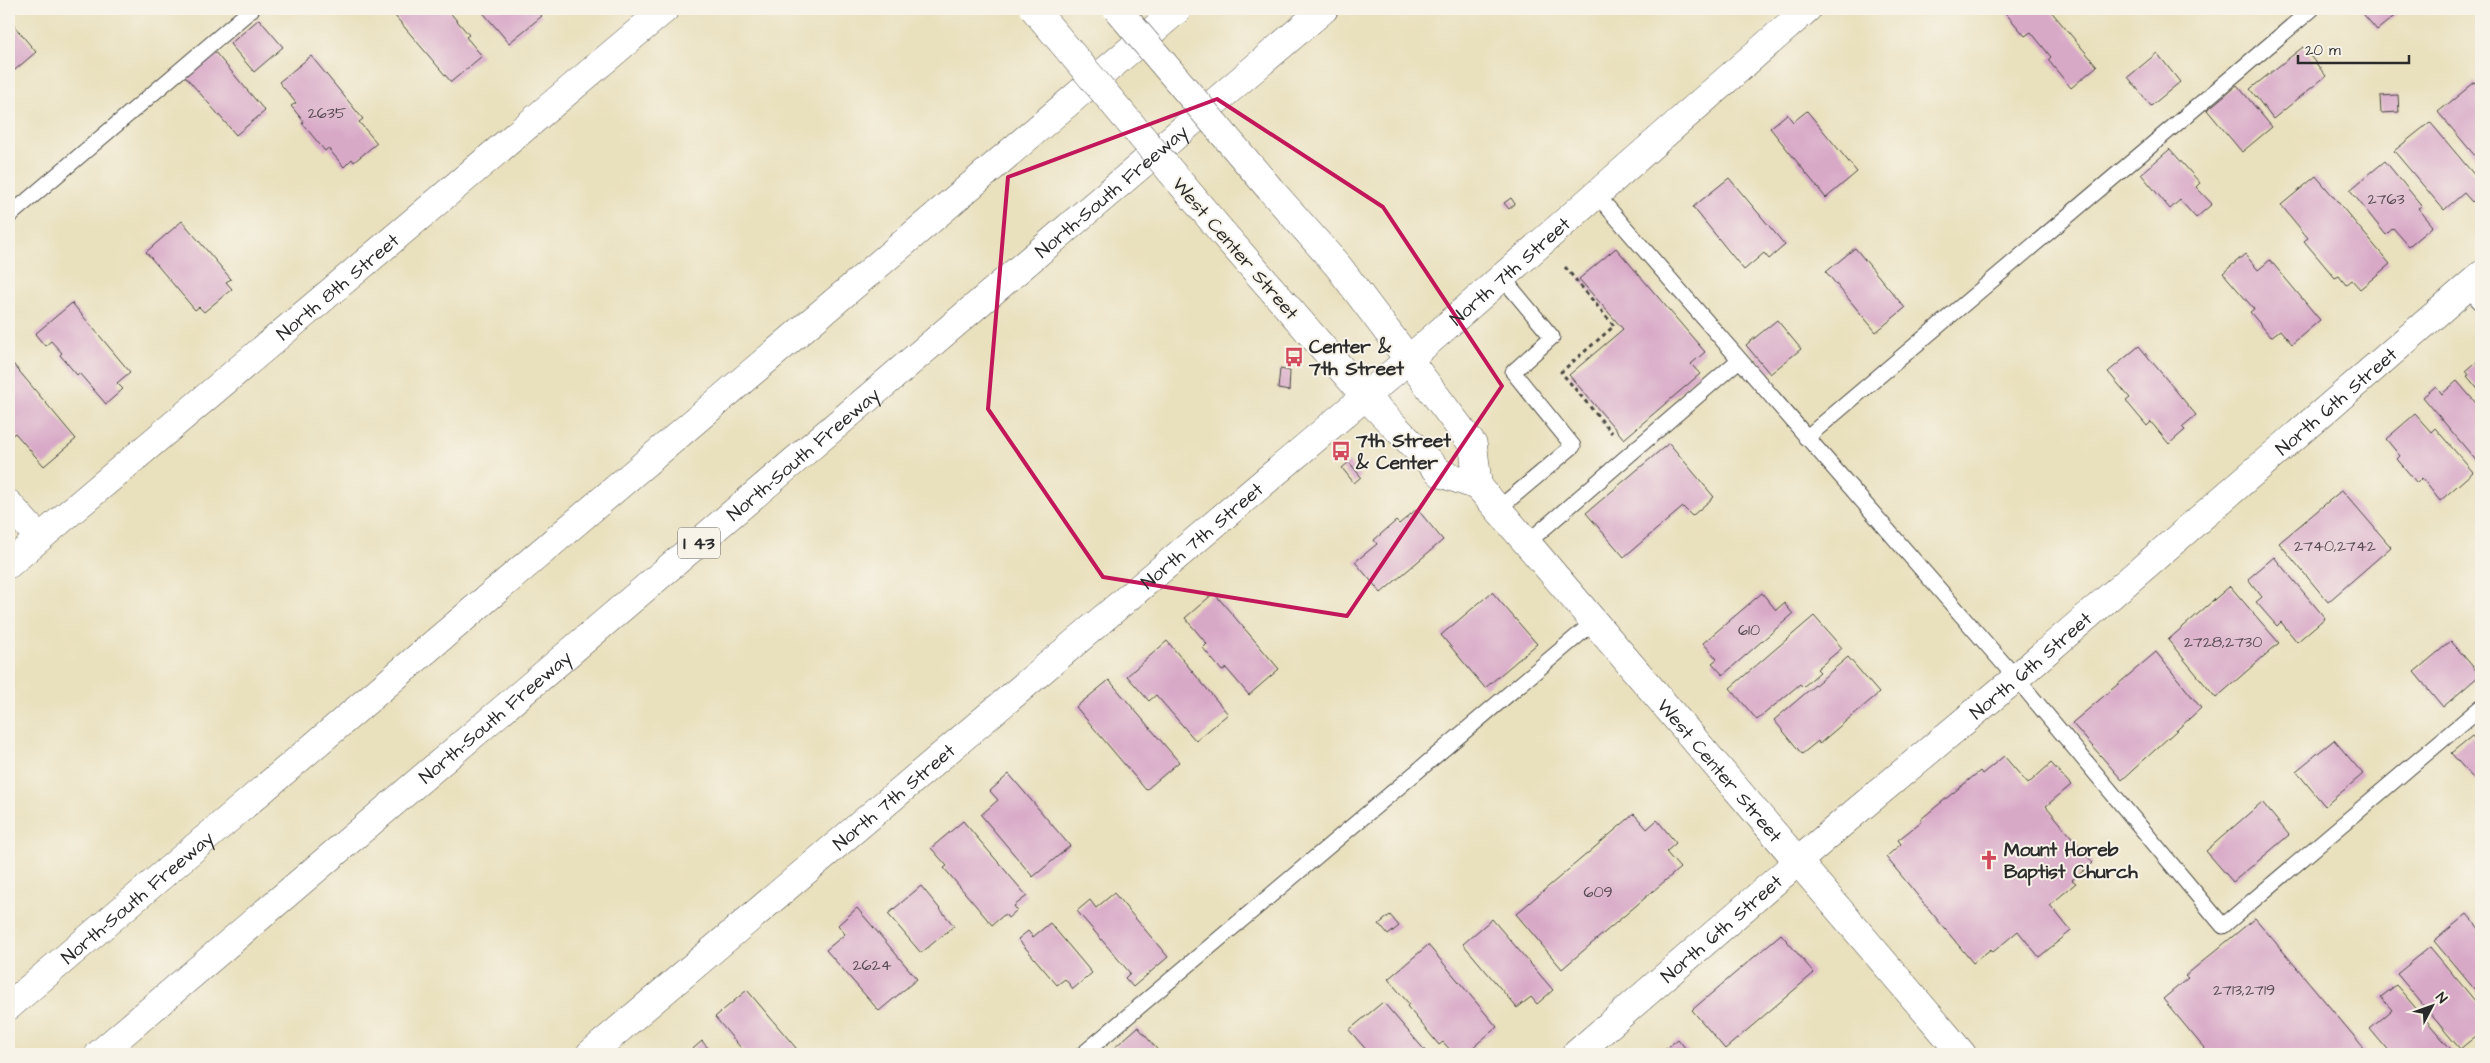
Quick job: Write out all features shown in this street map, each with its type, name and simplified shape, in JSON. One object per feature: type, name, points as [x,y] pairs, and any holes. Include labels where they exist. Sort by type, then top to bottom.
[{"type":"main road","name":"North 8th Street","points":[[9,564],[665,9]]},
{"type":"main road","name":"West Center Street","points":[[1034,9],[1221,231],[1365,396],[1440,472],[1478,486],[1528,542],[1962,1054]]},
{"type":"main road","points":[[1117,9],[1338,266],[1473,445],[1478,486]]},
{"type":"main road","name":"North-South Freeway","points":[[9,1006],[1178,9]]},
{"type":"main road","name":"North-South Freeway","points":[[99,1054],[1324,9]]},
{"type":"main road","points":[[1298,31],[1341,9]]},
{"type":"main road","name":"North 7th Street","points":[[590,1054],[1408,360],[1807,9]]},
{"type":"main road","name":"North 6th Street","points":[[1576,1054],[1798,862],[2476,289]]},
{"type":"main road","points":[[9,504],[39,538]]},
{"type":"lane","points":[[9,216],[252,9]]},
{"type":"lane","points":[[1806,438],[2312,9]]},
{"type":"lane","points":[[1596,194],[2016,678],[2223,926],[2481,707]]},
{"type":"lane","points":[[1498,509],[1573,446],[1513,372],[1552,337],[1502,277]]},
{"type":"lane","points":[[1528,542],[1739,360]]},
{"type":"lane","points":[[1083,1054],[1595,621]]},
{"type":"path","points":[[1564,267],[1614,326],[1561,372],[1630,454]]},
{"type":"highlighted area","points":[[1217,99],[1383,207],[1502,386],[1347,616],[1103,577],[988,409],[1008,177]]},
{"type":"building","points":[[403,9],[447,9],[469,35],[466,37],[482,56],[451,82],[395,16]]},
{"type":"building","points":[[480,9],[536,9],[542,16],[509,43]]},
{"type":"building","points":[[2002,9],[2049,9],[2097,66],[2071,88],[2048,60],[2051,57],[2031,32],[2025,36]]},
{"type":"building","points":[[2359,9],[2403,9],[2377,30]]},
{"type":"building","points":[[259,19],[283,47],[254,72],[230,44]]},
{"type":"building","points":[[9,20],[36,52],[9,75]]},
{"type":"building","points":[[2303,47],[2326,76],[2273,119],[2250,89]]},
{"type":"building","points":[[214,51],[265,111],[236,135],[185,76]]},
{"type":"building","points":[[2157,53],[2180,82],[2151,106],[2128,77]]},
{"type":"building","points":[[311,56],[363,119],[359,122],[377,143],[354,162],[352,159],[344,167],[328,148],[325,151],[302,123],[304,122],[291,106],[296,103],[279,82]]},
{"type":"building","points":[[2475,82],[2481,89],[2481,163],[2438,112]]},
{"type":"building","points":[[2237,85],[2272,127],[2242,152],[2207,110]]},
{"type":"building","points":[[2398,95],[2399,112],[2381,113],[2380,96]]},
{"type":"building","points":[[1807,111],[1857,172],[1826,198],[1770,128],[1787,114],[1793,122]]},
{"type":"building","points":[[2430,122],[2481,183],[2481,194],[2472,202],[2464,193],[2444,210],[2394,151]]},
{"type":"building","points":[[2170,149],[2200,183],[2196,187],[2212,204],[2196,218],[2180,200],[2170,209],[2141,174]]},
{"type":"building","points":[[2385,161],[2422,206],[2418,208],[2433,226],[2409,246],[2393,228],[2386,235],[2350,190]]},
{"type":"building","points":[[2316,176],[2390,264],[2360,289],[2352,280],[2346,285],[2339,276],[2335,278],[2304,241],[2308,238],[2281,205]]},
{"type":"building","points":[[1729,178],[1785,245],[1769,259],[1764,253],[1744,270],[1693,207]]},
{"type":"building","points":[[1511,198],[1515,204],[1509,209],[1504,203]]},
{"type":"building","points":[[182,221],[231,279],[226,282],[232,289],[204,312],[199,307],[195,310],[146,252]]},
{"type":"building","points":[[1616,248],[1705,352],[1691,364],[1700,374],[1624,439],[1569,375],[1623,329],[1579,279]]},
{"type":"building","points":[[1855,248],[1905,308],[1876,332],[1826,272]]},
{"type":"building","points":[[2245,254],[2258,270],[2270,260],[2320,320],[2292,344],[2280,330],[2271,337],[2250,312],[2254,309],[2223,273]]},
{"type":"building","points":[[72,303],[130,372],[117,383],[123,389],[106,404],[79,373],[77,375],[51,341],[45,346],[35,334]]},
{"type":"building","points":[[1777,320],[1801,349],[1770,374],[1746,345]]},
{"type":"building","points":[[2139,346],[2196,415],[2182,427],[2185,430],[2169,444],[2151,422],[2147,426],[2126,401],[2130,398],[2108,372]]},
{"type":"building","points":[[2481,358],[2481,393],[2467,376],[2469,375],[2466,371]]},
{"type":"building","points":[[9,359],[76,439],[44,466],[15,433],[11,436],[9,434]]},
{"type":"building","points":[[1280,369],[1290,371],[1289,391],[1278,389]]},
{"type":"building","points":[[2457,381],[2481,409],[2481,464],[2479,464],[2423,397],[2436,386],[2442,394]]},
{"type":"building","points":[[2415,414],[2431,432],[2435,428],[2473,472],[2440,501],[2422,478],[2417,483],[2397,459],[2400,456],[2386,439]]},
{"type":"building","points":[[1669,443],[1714,497],[1692,516],[1683,507],[1624,557],[1586,513]]},
{"type":"building","points":[[1349,462],[1361,477],[1354,483],[1342,468]]},
{"type":"building","points":[[2342,490],[2391,547],[2328,602],[2279,543]]},
{"type":"building","points":[[1417,509],[1443,540],[1381,593],[1355,562],[1377,544],[1374,540],[1396,521],[1399,524]]},
{"type":"building","points":[[2274,557],[2325,618],[2297,642],[2281,622],[2277,626],[2256,602],[2262,597],[2248,579]]},
{"type":"building","points":[[2230,586],[2279,643],[2216,698],[2168,640]]},
{"type":"building","points":[[1492,592],[1537,644],[1485,688],[1441,635]]},
{"type":"building","points":[[1214,593],[1279,669],[1249,695],[1226,668],[1222,671],[1203,648],[1207,644],[1185,618]]},
{"type":"building","points":[[1762,593],[1776,610],[1784,603],[1793,614],[1723,675],[1712,663],[1717,659],[1703,643]]},
{"type":"building","points":[[1814,616],[1842,648],[1817,669],[1820,672],[1803,687],[1800,684],[1757,720],[1730,688]]},
{"type":"building","points":[[1167,641],[1228,714],[1196,741],[1156,695],[1149,701],[1127,676]]},
{"type":"building","points":[[2451,641],[2480,675],[2443,707],[2414,672]]},
{"type":"building","points":[[2156,652],[2201,708],[2122,780],[2072,723]]},
{"type":"building","points":[[1848,657],[1879,693],[1819,744],[1818,741],[1802,754],[1774,720]]},
{"type":"building","points":[[1109,680],[1179,762],[1146,790],[1076,707]]},
{"type":"building","points":[[2472,736],[2481,746],[2480,786],[2451,753]]},
{"type":"building","points":[[2334,740],[2363,774],[2325,806],[2296,771]]},
{"type":"building","name":"Mount Horeb Baptist Church","points":[[2004,756],[2028,784],[2051,763],[2071,785],[2046,806],[2093,863],[2072,880],[2076,883],[2050,905],[2071,931],[2039,957],[2018,931],[1993,952],[1991,949],[1973,963],[1886,857],[1901,844],[1898,840],[1922,821],[1921,819],[1980,771],[1982,774]]},
{"type":"building","points":[[1009,774],[1070,846],[1033,877],[981,815],[998,800],[990,791]]},
{"type":"building","points":[[2262,802],[2289,835],[2233,882],[2206,851]]},
{"type":"building","points":[[1634,814],[1647,829],[1657,820],[1676,843],[1666,852],[1680,868],[1562,969],[1516,914]]},
{"type":"building","points":[[963,821],[1027,896],[1014,906],[1017,910],[1008,918],[1005,914],[992,925],[944,868],[947,866],[931,848]]},
{"type":"building","points":[[921,886],[954,926],[921,953],[888,914]]},
{"type":"building","points":[[1114,893],[1168,957],[1133,987],[1125,978],[1130,973],[1077,911],[1090,900],[1096,908]]},
{"type":"building","points":[[857,908],[917,979],[879,1011],[826,950],[845,934],[838,925]]},
{"type":"building","points":[[2467,914],[2481,931],[2481,997],[2434,941]]},
{"type":"building","points":[[1390,915],[1399,926],[1388,935],[1379,924]]},
{"type":"building","points":[[2255,918],[2369,1054],[2209,1054],[2163,999],[2188,978],[2185,976]]},
{"type":"building","points":[[1492,919],[1553,990],[1537,1004],[1531,997],[1517,1008],[1463,944]]},
{"type":"building","points":[[1050,923],[1092,973],[1073,989],[1065,979],[1057,985],[1018,939],[1028,931],[1033,937]]},
{"type":"building","points":[[1781,934],[1814,973],[1725,1049],[1692,1010]]},
{"type":"building","points":[[1428,945],[1497,1027],[1465,1054],[1454,1054],[1443,1042],[1439,1045],[1388,979]]},
{"type":"building","points":[[2430,947],[2481,1008],[2481,1032],[2460,1049],[2397,974]]},
{"type":"building","points":[[2396,985],[2455,1054],[2391,1054],[2370,1029],[2392,1010],[2381,997]]},
{"type":"building","points":[[747,990],[801,1054],[746,1054],[715,1017]]},
{"type":"building","points":[[1383,1002],[1428,1054],[1370,1054],[1349,1030]]},
{"type":"building","points":[[1138,1027],[1161,1054],[1107,1054]]},
{"type":"building","points":[[1678,1039],[1690,1054],[1666,1054],[1663,1051]]},
{"type":"building","points":[[702,1041],[713,1054],[687,1054]]},
{"type":"building","points":[[1333,1048],[1339,1054],[1326,1054]]},
{"type":"place","name":"Center & 7th Street","points":[[1294,357]]},
{"type":"place","name":"7th Street & Center","points":[[1341,451]]},
{"type":"place","name":"Mount Horeb Baptist Church","points":[[1989,860]]}]
